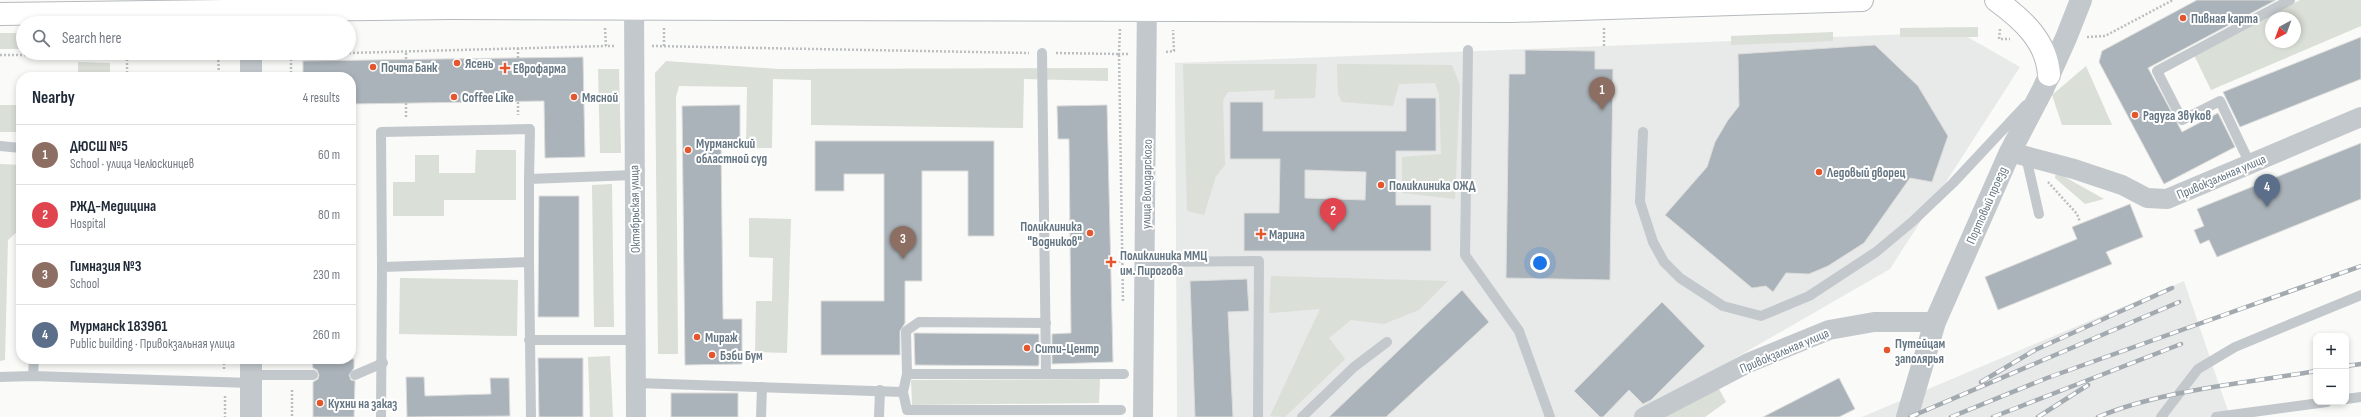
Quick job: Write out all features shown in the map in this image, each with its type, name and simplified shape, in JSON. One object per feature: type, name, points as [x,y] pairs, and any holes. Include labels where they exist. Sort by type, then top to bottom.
[{"type":"main road","points":[[0,14],[634,4],[1558,5],[1862,0]]},
{"type":"main road","points":[[1996,0],[2038,38],[2048,60],[2046,82]]},
{"type":"street","name":"Портовый проезд","points":[[1907,417],[1935,322],[2024,157],[2046,82],[2076,16],[2081,0]]},
{"type":"street","name":"Октябрьская улица","points":[[634,4],[636,417]]},
{"type":"street","name":"улица Володарского","points":[[1143,417],[1147,5]]},
{"type":"street","points":[[251,60],[251,72]]},
{"type":"street","name":"Привокзальная улица","points":[[2024,157],[2074,169],[2122,185],[2147,198],[2167,199],[2361,117]]},
{"type":"street","name":"Привокзальная улица","points":[[1644,417],[1748,363],[1829,330],[1874,322],[1935,322]]},
{"type":"street","points":[[251,373],[251,417]]},
{"type":"lane","points":[[2250,164],[2220,101],[2182,120],[2157,71],[2290,0]]},
{"type":"lane","points":[[1468,50],[1465,255],[1519,331],[1550,417]]},
{"type":"lane","points":[[1042,53],[1046,373]]},
{"type":"lane","points":[[1643,132],[1640,202],[1653,242],[1664,262],[1680,278],[1723,306],[1761,316],[1809,296],[1882,247],[1912,222],[1953,183],[2046,82]]},
{"type":"lane","points":[[381,417],[383,363],[381,132],[530,129],[528,262],[531,417]]},
{"type":"lane","points":[[0,146],[16,148]]},
{"type":"lane","points":[[2024,157],[2039,214]]},
{"type":"lane","points":[[529,179],[634,175]]},
{"type":"lane","points":[[1145,262],[1259,261],[1258,417]]},
{"type":"lane","points":[[382,267],[528,262]]},
{"type":"lane","points":[[2161,417],[2198,370],[2217,358],[2235,347],[2291,322],[2361,294]]},
{"type":"lane","points":[[1046,323],[919,322],[906,331],[907,374],[903,392],[907,410],[1121,410]]},
{"type":"lane","points":[[529,340],[636,340]]},
{"type":"lane","points":[[1302,417],[1354,366],[1387,342]]},
{"type":"lane","points":[[355,375],[383,363]]},
{"type":"lane","points":[[33,376],[34,364]]},
{"type":"lane","points":[[0,377],[251,373],[313,375]]},
{"type":"lane","points":[[907,374],[1124,374]]},
{"type":"lane","points":[[636,383],[880,390],[903,392]]},
{"type":"lane","points":[[761,417],[762,387]]},
{"type":"lane","points":[[879,417],[880,390]]},
{"type":"lane","points":[[2349,400],[2361,398]]},
{"type":"lane","points":[[2216,417],[2313,404]]},
{"type":"path","points":[[356,53],[606,46]]},
{"type":"path","points":[[664,46],[1119,54],[1123,306]]},
{"type":"path","points":[[518,48],[518,58]]},
{"type":"path","points":[[406,51],[406,59]]},
{"type":"path","points":[[0,55],[16,55]]},
{"type":"path","points":[[127,60],[127,72]]},
{"type":"path","points":[[218,60],[219,72]]},
{"type":"path","points":[[291,60],[291,72]]},
{"type":"path","points":[[2024,157],[2077,214],[2080,222]]},
{"type":"path","points":[[1111,262],[1123,261]]},
{"type":"shaded area","points":[[2300,0],[2361,0],[2361,26],[2211,90],[2194,55],[2265,18],[2265,48],[2301,48],[2301,12],[2277,12]]},
{"type":"shaded area","points":[[1978,27],[1978,37],[1900,37],[1900,28]]},
{"type":"shaded area","points":[[1833,32],[1833,41],[1731,45],[1731,36]]},
{"type":"shaded area","points":[[1959,32],[2020,67],[1890,269],[1633,417],[1177,417],[1175,63]]},
{"type":"shaded area","points":[[0,33],[16,33],[16,49],[0,49]]},
{"type":"shaded area","points":[[666,61],[779,69],[1108,68],[1108,81],[1024,79],[1023,128],[811,125],[811,80],[773,79],[772,148],[746,148],[747,87],[679,86],[676,97],[678,354],[658,354],[655,73]]},
{"type":"shaded area","points":[[78,62],[110,63],[110,72],[78,72]]},
{"type":"shaded area","points":[[1183,64],[1317,64],[1315,98],[1274,99],[1275,90],[1228,92],[1223,100],[1225,165],[1216,176],[1204,215],[1187,211]]},
{"type":"shaded area","points":[[1337,64],[1452,65],[1460,85],[1455,199],[1402,193],[1402,157],[1441,154],[1439,95],[1435,83],[1399,84],[1393,106],[1342,102],[1338,94]]},
{"type":"shaded area","points":[[2086,66],[2112,125],[2062,125],[2052,95]]},
{"type":"shaded area","points":[[598,69],[619,69],[621,153],[600,153]]},
{"type":"shaded area","points":[[0,105],[16,105],[16,132],[0,132]]},
{"type":"shaded area","points":[[476,150],[516,150],[516,200],[444,200],[444,216],[393,216],[393,182],[415,182],[415,155],[439,155],[439,173],[475,173]]},
{"type":"shaded area","points":[[0,164],[16,165],[16,233],[8,240],[5,360],[0,361]]},
{"type":"shaded area","points":[[2056,172],[2104,199],[2085,204],[2055,178]]},
{"type":"shaded area","points":[[612,184],[614,327],[594,327],[592,185]]},
{"type":"shaded area","points":[[749,218],[791,219],[787,353],[755,352],[756,301],[772,301],[773,258],[749,257]]},
{"type":"shaded area","points":[[1271,276],[1448,281],[1419,310],[1384,324],[1351,320],[1329,338],[1345,359],[1285,417],[1270,416],[1320,309],[1269,313]]},
{"type":"shaded area","points":[[400,278],[518,280],[517,336],[399,334]]},
{"type":"shaded area","points":[[2184,281],[2230,417],[1862,417]]},
{"type":"shaded area","points":[[610,356],[613,417],[590,417],[588,357]]},
{"type":"shaded area","points":[[1100,379],[1099,403],[912,405],[911,380]]},
{"type":"shaded area","points":[[1717,385],[1726,402],[1705,417],[1662,417]]},
{"type":"building","points":[[2197,0],[2276,0],[2148,68],[2182,132],[2218,113],[2235,147],[2164,184],[2099,62],[2102,51]]},
{"type":"building","points":[[2361,37],[2361,79],[2240,127],[2223,92]]},
{"type":"building","name":"Ледовый дворец","points":[[1875,45],[1918,86],[1948,136],[1932,182],[1910,178],[1864,243],[1828,266],[1809,274],[1786,273],[1773,292],[1766,286],[1752,288],[1665,215],[1707,167],[1715,142],[1728,120],[1739,106],[1738,54]]},
{"type":"building","points":[[1525,50],[1595,51],[1595,69],[1613,69],[1610,280],[1506,278],[1509,74],[1525,74]]},
{"type":"building","points":[[583,57],[585,157],[545,158],[544,101],[356,104],[356,72],[303,72],[303,61]]},
{"type":"building","name":"Поликлиника ОЖД","points":[[1406,98],[1436,98],[1436,151],[1396,151],[1396,205],[1431,205],[1431,251],[1244,251],[1244,213],[1279,213],[1280,159],[1230,159],[1230,102],[1263,102],[1263,131],[1406,131]],"holes":[[[1305,170],[1366,172],[1365,200],[1305,198]]]},
{"type":"building","points":[[740,105],[740,143],[721,143],[723,319],[742,319],[742,364],[685,365],[682,106]]},
{"type":"building","name":"Поликлиника \"Водников\"","points":[[1107,105],[1113,362],[1052,364],[1052,334],[1071,333],[1069,139],[1058,139],[1057,106]]},
{"type":"building","points":[[815,141],[994,141],[994,236],[968,236],[968,171],[922,171],[922,281],[905,281],[905,323],[900,331],[900,355],[821,355],[821,301],[884,301],[884,174],[844,174],[844,191],[815,191]]},
{"type":"building","points":[[2361,143],[2361,199],[2217,257],[2209,240],[2200,244],[2194,230],[2204,226],[2197,209]]},
{"type":"building","points":[[539,196],[579,196],[579,317],[538,317]]},
{"type":"building","points":[[2130,204],[2143,237],[2106,252],[2112,264],[1998,310],[1985,277],[2077,239],[2072,227]]},
{"type":"building","points":[[1247,279],[1249,311],[1228,312],[1233,417],[1195,417],[1190,281]]},
{"type":"building","points":[[1462,290],[1489,322],[1386,417],[1329,417]]},
{"type":"building","points":[[1662,302],[1705,346],[1651,400],[1643,404],[1629,390],[1603,417],[1600,417],[1574,391]]},
{"type":"building","points":[[914,333],[1039,334],[1039,364],[1038,366],[915,365]]},
{"type":"building","points":[[538,358],[583,358],[583,417],[539,417]]},
{"type":"building","points":[[313,364],[354,364],[354,368],[349,375],[351,380],[355,381],[354,417],[313,417],[313,382],[318,379],[319,375],[317,370],[313,368]]},
{"type":"building","points":[[406,377],[424,377],[425,396],[491,394],[490,378],[509,378],[510,416],[407,417]]},
{"type":"building","points":[[1839,378],[1855,409],[1839,417],[1763,417]]},
{"type":"building","points":[[671,393],[738,393],[738,417],[671,417]]},
{"type":"railway","points":[[1951,417],[2047,378],[2361,266]]},
{"type":"railway","points":[[1981,382],[2035,350],[2172,288]]},
{"type":"railway","points":[[1910,417],[2179,302]]},
{"type":"railway","points":[[1993,417],[2181,344]]},
{"type":"railway","points":[[2349,366],[2361,364]]},
{"type":"railway","points":[[2098,417],[2149,400],[2205,388],[2313,371]]},
{"type":"railway","points":[[2038,417],[2088,385]]},
{"type":"place","name":"Пивная карта","points":[[2183,18]]},
{"type":"place","name":"Ясень","points":[[457,63]]},
{"type":"place","name":"Почта Банк","points":[[373,67]]},
{"type":"place","name":"Еврофарма","points":[[505,68]]},
{"type":"place","name":"Coffee Like","points":[[454,97]]},
{"type":"place","name":"Мясной","points":[[574,97]]},
{"type":"place","name":"ДЮСШ №5","points":[[1602,110]]},
{"type":"place","name":"Радуга Звуков","points":[[2135,115]]},
{"type":"place","name":"Мурманский областной суд","points":[[688,150]]},
{"type":"place","name":"Ледовый дворец","points":[[1819,172]]},
{"type":"place","name":"Поликлиника ОЖД","points":[[1381,185]]},
{"type":"place","name":"Мурманск 183961","points":[[2267,207]]},
{"type":"place","name":"РЖД-Медицина","points":[[1333,231]]},
{"type":"place","name":"Поликлиника \"Водников\"","points":[[1090,233]]},
{"type":"place","name":"Марина","points":[[1261,234]]},
{"type":"place","name":"Гимназия №3","points":[[903,259]]},
{"type":"place","name":"Поликлиника ММЦ им. Пирогова","points":[[1111,262]]},
{"type":"place","name":"Мираж","points":[[697,337]]},
{"type":"place","name":"Сити-Центр","points":[[1027,348]]},
{"type":"place","name":"Путейцам заполярья","points":[[1887,350]]},
{"type":"place","name":"Бэби Бум","points":[[712,355]]},
{"type":"place","name":"Кухни на заказ","points":[[320,403]]}]
